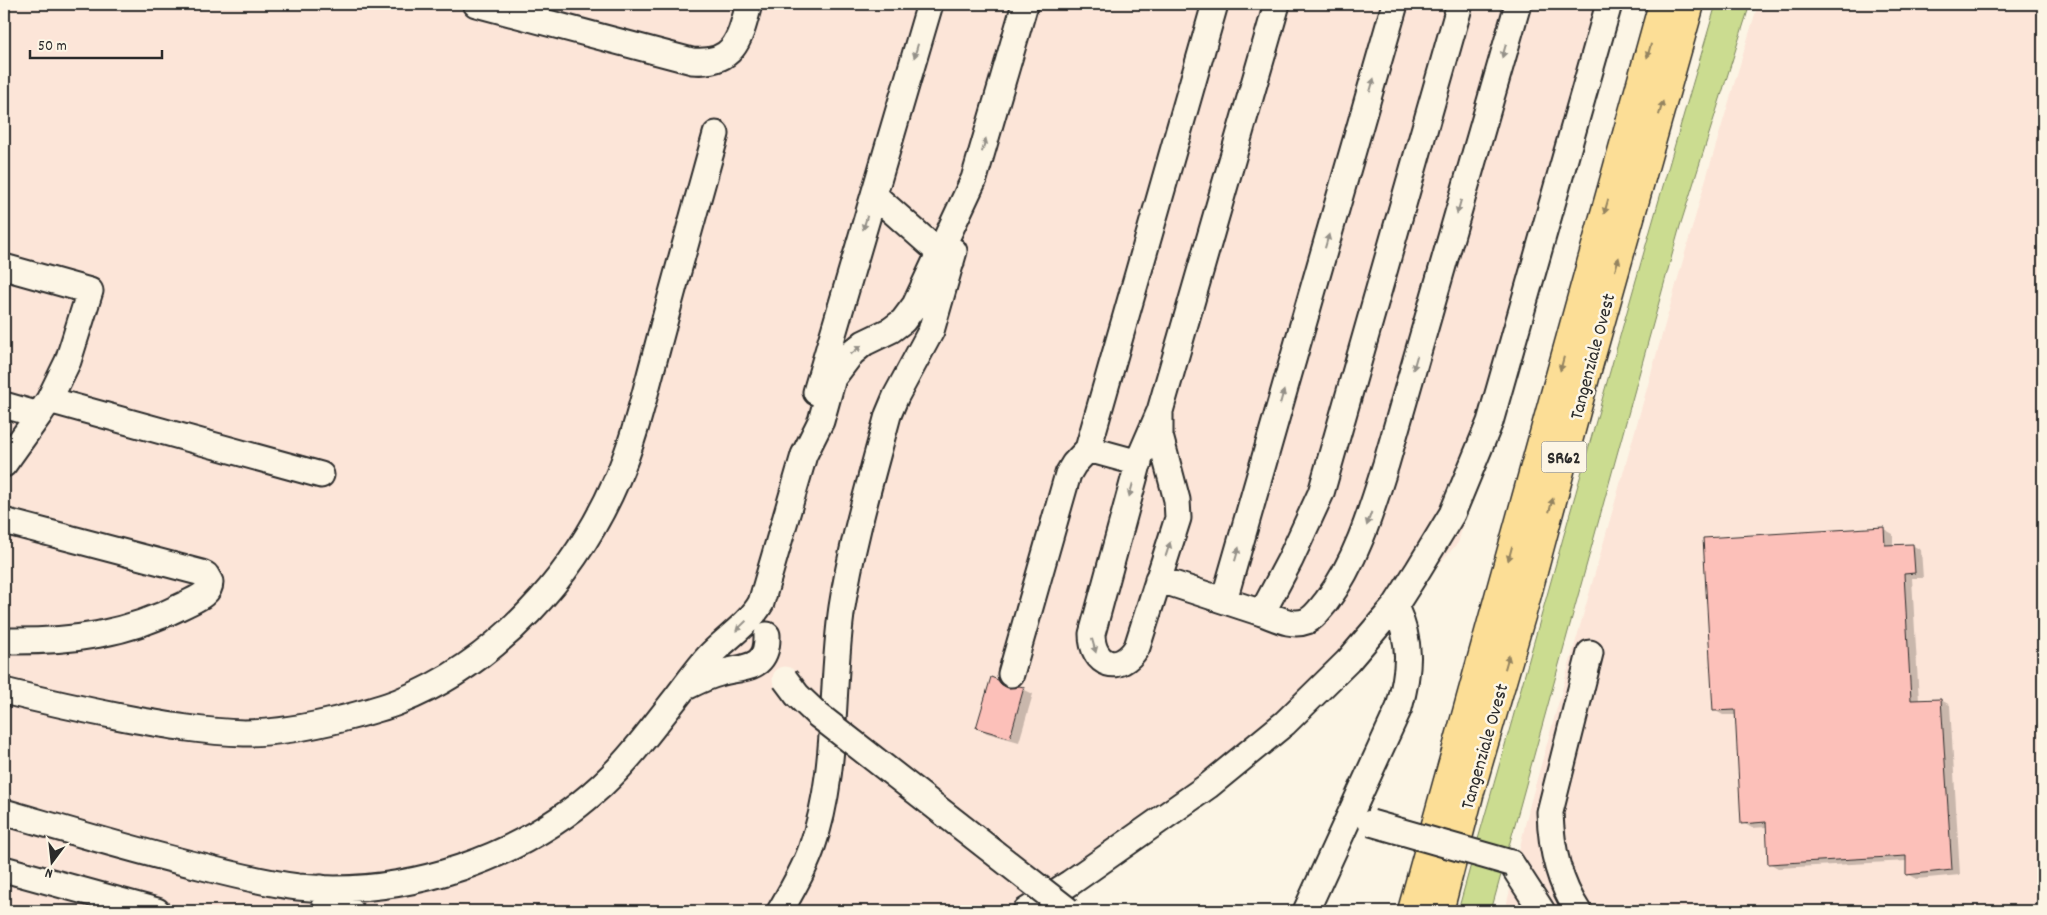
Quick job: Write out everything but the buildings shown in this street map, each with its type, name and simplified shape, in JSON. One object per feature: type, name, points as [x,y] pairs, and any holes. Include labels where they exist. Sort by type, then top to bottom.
[{"type":"highway","name":"Tangenziale Ovest","points":[[1412,911],[1663,4]]},
{"type":"highway","name":"Tangenziale Ovest","points":[[1439,911],[1470,791],[1688,11]]},
{"type":"street","points":[[476,4],[692,61],[706,62],[717,60],[732,49],[741,33],[749,4]]},
{"type":"street","points":[[804,455],[808,419],[842,296],[930,4]]},
{"type":"street","points":[[780,911],[811,851],[821,817],[830,767],[842,609],[850,557],[888,415],[896,396],[931,331],[946,258],[974,179],[1025,4]]},
{"type":"street","points":[[1011,674],[1068,474],[1074,464],[1088,449],[1215,4]]},
{"type":"street","points":[[1160,411],[1160,436],[1179,510],[1137,647],[1125,662],[1117,664],[1107,663],[1094,652],[1092,634],[1139,463],[1160,411],[1276,4]]},
{"type":"street","points":[[1224,600],[1395,4]]},
{"type":"street","points":[[1262,613],[1294,553],[1321,493],[1460,4]]},
{"type":"street","points":[[1158,579],[1293,623],[1308,620],[1315,615],[1335,590],[1363,534],[1386,464],[1518,4]]},
{"type":"street","points":[[1026,911],[1070,883],[1208,786],[1285,723],[1348,661],[1395,606],[1452,514],[1490,422],[1610,4]]},
{"type":"street","points":[[4,691],[81,709],[193,729],[238,732],[280,731],[322,724],[399,702],[432,686],[503,638],[529,614],[554,584],[605,506],[619,476],[642,404],[716,134]]},
{"type":"street","points":[[874,195],[946,258]]},
{"type":"street","points":[[4,812],[222,872],[272,883],[322,888],[371,886],[421,878],[473,864],[540,831],[573,808],[602,784],[625,760],[685,688],[708,667],[761,603],[804,455],[820,421],[833,378],[852,353],[864,343],[891,330],[903,320],[946,258]]},
{"type":"street","points":[[4,267],[90,291],[68,361],[44,408],[4,464]]},
{"type":"street","points":[[4,405],[44,408],[321,475]]},
{"type":"street","points":[[1088,449],[1139,463]]},
{"type":"street","points":[[4,521],[202,573],[206,575],[210,582],[205,593],[193,600],[165,614],[115,632],[76,639],[4,642]]},
{"type":"street","points":[[765,590],[763,607],[767,635],[777,665],[797,695],[818,715],[1069,911]]},
{"type":"street","points":[[1306,911],[1361,818],[1400,708],[1405,686],[1408,650],[1406,634],[1395,606]]},
{"type":"street","points":[[708,667],[754,665],[764,656],[767,635]]},
{"type":"street","points":[[1578,911],[1559,875],[1550,834],[1550,812],[1590,653]]},
{"type":"street","points":[[1361,818],[1511,863],[1542,911]]},
{"type":"street","points":[[4,869],[157,911]]},
{"type":"street","points":[[322,888],[323,897],[329,905],[339,910],[351,911]]},
{"type":"shaded area","points":[[4,4],[1614,4],[1458,543],[1423,581],[1368,657],[1301,725],[1218,793],[1032,911],[4,911]]},
{"type":"shaded area","points":[[1758,4],[2042,4],[2043,911],[1505,911],[1530,804],[1705,182]]},
{"type":"green space","points":[[1716,4],[1750,4],[1680,226],[1491,911],[1458,911],[1622,330]]}]
